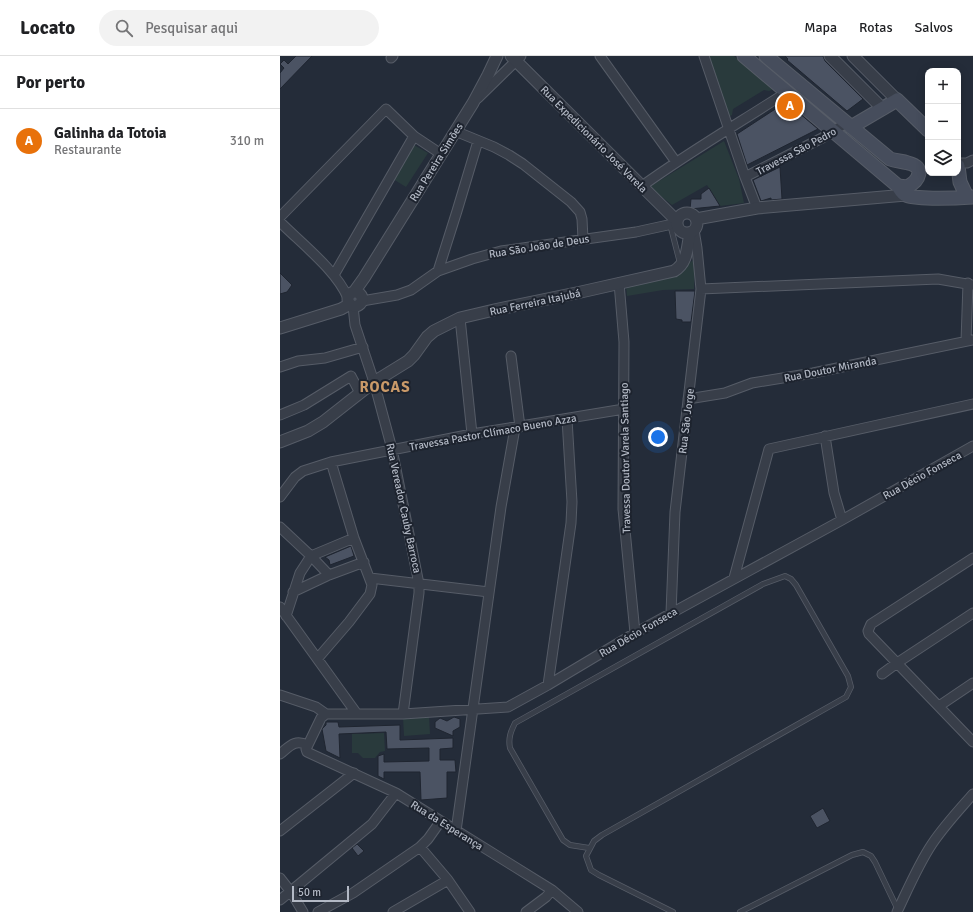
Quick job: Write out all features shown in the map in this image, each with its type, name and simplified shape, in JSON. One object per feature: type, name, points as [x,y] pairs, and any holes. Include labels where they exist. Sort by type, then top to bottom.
[{"type":"main road","points":[[744,56],[902,190],[943,198],[970,197]]},
{"type":"main road","points":[[766,56],[890,159],[910,163],[916,167],[919,171],[916,180],[902,190]]},
{"type":"main road","points":[[897,100],[925,127]]},
{"type":"main road","name":"Travessa São Pedro","points":[[848,125],[883,109],[897,100]]},
{"type":"main road","points":[[959,176],[960,182],[970,197]]},
{"type":"street","points":[[473,103],[497,56]]},
{"type":"street","points":[[600,56],[676,162]]},
{"type":"street","points":[[704,56],[757,208]]},
{"type":"street","points":[[830,56],[883,109]]},
{"type":"street","points":[[853,56],[897,100]]},
{"type":"street","name":"Rua Pereira Simões","points":[[354,298],[364,278],[473,103],[516,58]]},
{"type":"street","name":"Rua Expedicionário José Varela","points":[[516,58],[642,186],[675,223]]},
{"type":"street","points":[[642,186],[676,162],[729,130],[787,92]]},
{"type":"street","points":[[280,217],[386,109],[414,136],[441,154]]},
{"type":"street","name":"Travessa São Pedro","points":[[745,177],[848,125]]},
{"type":"street","points":[[455,131],[509,155],[523,164],[577,207],[582,219],[583,239]]},
{"type":"street","points":[[336,277],[414,136]]},
{"type":"street","points":[[438,271],[478,141]]},
{"type":"street","points":[[961,164],[973,160]]},
{"type":"street","points":[[680,266],[685,260],[693,227],[693,215],[688,213],[683,214],[675,223],[680,231],[684,233],[693,227],[757,208],[902,190]]},
{"type":"street","points":[[280,222],[336,277],[354,298],[341,309],[280,328]]},
{"type":"street","name":"Rua São João de Deus","points":[[354,298],[386,298],[411,290],[438,271],[501,251],[636,232],[675,223]]},
{"type":"street","name":"Rua São Jorge","points":[[671,613],[675,512],[701,289],[697,248],[693,227]]},
{"type":"street","name":"Rua Ferreira Itajubá","points":[[280,442],[308,431],[323,422],[374,382],[408,361],[414,356],[427,337],[434,331],[460,318],[674,271],[680,266]]},
{"type":"street","points":[[701,289],[938,279],[970,284],[970,340]]},
{"type":"street","name":"Travessa Doutor Varela Santiago","points":[[619,284],[624,342],[623,509],[634,633]]},
{"type":"street","name":"Rua Vereador Cauby Barroca","points":[[354,298],[353,318],[374,382],[392,449],[419,583],[419,593],[403,714]]},
{"type":"street","points":[[460,318],[472,434]]},
{"type":"street","name":"Rua Doutor Miranda","points":[[688,399],[724,393],[752,383],[813,373],[970,340]]},
{"type":"street","points":[[280,367],[298,360],[325,358],[363,347]]},
{"type":"street","points":[[456,831],[501,507],[517,427],[511,356]]},
{"type":"street","points":[[280,415],[304,405],[351,376],[360,393]]},
{"type":"street","points":[[734,578],[769,449],[973,404]]},
{"type":"street","name":"Travessa Pastor Clímaco Bueno Azza","points":[[280,497],[295,477],[303,471],[331,462],[472,434],[624,409]]},
{"type":"street","points":[[548,685],[571,523],[572,502],[567,419]]},
{"type":"street","points":[[825,436],[834,492],[842,520]]},
{"type":"street","name":"Rua Décio Fonseca","points":[[280,695],[316,707],[326,714],[403,714],[508,707],[548,685],[634,633],[842,520],[973,446]]},
{"type":"street","points":[[318,658],[349,622],[370,594],[372,586],[371,579],[354,538],[331,462]]},
{"type":"street","points":[[280,527],[312,556],[329,575]]},
{"type":"street","points":[[286,616],[300,573],[312,556],[354,538]]},
{"type":"street","points":[[973,558],[871,624],[868,628],[869,634],[973,742]]},
{"type":"street","points":[[293,592],[329,575],[364,562]]},
{"type":"street","points":[[371,579],[419,583],[489,592]]},
{"type":"street","points":[[280,607],[357,714]]},
{"type":"street","points":[[882,674],[972,615]]},
{"type":"street","points":[[939,706],[973,683]]},
{"type":"street","points":[[280,754],[294,743],[302,743],[307,748],[321,718],[326,714]]},
{"type":"street","name":"Rua da Esperança","points":[[307,748],[396,793],[440,822],[552,890],[578,912]]},
{"type":"street","points":[[280,831],[354,773]]},
{"type":"street","points":[[280,900],[372,824],[396,793]]},
{"type":"street","points":[[898,912],[921,863],[932,844],[946,825],[973,794]]},
{"type":"street","points":[[318,912],[353,893],[420,847],[428,839],[440,822]]},
{"type":"street","points":[[420,847],[448,880],[470,912]]},
{"type":"street","points":[[280,878],[291,892],[303,912]]},
{"type":"street","points":[[392,912],[448,880]]},
{"type":"street","points":[[526,912],[546,897],[552,890]]},
{"type":"lane","points":[[675,223],[680,266]]},
{"type":"lane","points":[[589,848],[570,845],[563,840],[510,748],[508,742],[515,723],[763,584],[785,576],[791,579],[796,585],[848,676],[851,687],[846,697],[602,835],[594,841],[586,856],[591,870],[674,912]]},
{"type":"lane","points":[[740,912],[852,855],[863,852],[871,856],[875,862],[898,912]]},
{"type":"shaded area","points":[[709,56],[734,56],[773,89],[769,91],[764,90],[733,109],[732,115],[729,117]]},
{"type":"shaded area","points":[[724,141],[739,179],[744,203],[720,206],[707,185],[672,205],[652,189],[651,186]]},
{"type":"shaded area","points":[[414,145],[428,153],[406,187],[393,179]]},
{"type":"shaded area","points":[[695,259],[694,289],[663,290],[627,296],[626,285],[683,267]]},
{"type":"shaded area","points":[[429,716],[430,734],[404,736],[403,717]]},
{"type":"shaded area","points":[[384,733],[385,751],[380,752],[375,758],[363,758],[358,753],[352,753],[352,734]]},
{"type":"building","points":[[296,56],[312,56],[280,89],[280,73],[284,68],[280,64],[284,60],[288,64]]},
{"type":"building","points":[[785,56],[823,56],[825,61],[863,99],[847,111],[787,60],[788,59]]},
{"type":"building","points":[[786,102],[818,129],[747,165],[737,134]]},
{"type":"building","points":[[780,167],[782,199],[771,200],[771,198],[761,201],[753,180]]},
{"type":"building","points":[[709,188],[720,206],[690,209],[691,199],[701,199],[701,194]]},
{"type":"building","points":[[280,273],[292,285],[287,292],[280,294]]},
{"type":"building","points":[[675,291],[695,291],[691,322],[682,322],[682,320],[676,319]]},
{"type":"building","points":[[351,546],[354,556],[330,565],[329,560],[325,557]]},
{"type":"building","points":[[454,717],[460,719],[460,727],[453,731],[453,736],[435,728],[435,722],[440,718],[447,721]]},
{"type":"building","points":[[326,722],[338,722],[339,727],[400,725],[400,740],[453,738],[453,748],[440,749],[440,760],[455,760],[456,772],[447,772],[447,798],[421,800],[420,772],[384,772],[384,779],[378,776],[378,756],[384,754],[384,762],[429,761],[429,748],[387,749],[386,732],[339,734],[340,758],[326,751],[322,729],[326,725]]},
{"type":"building","points":[[823,808],[830,821],[817,828],[810,816]]},
{"type":"building","points":[[357,844],[364,851],[358,856],[352,848]]},
{"type":"place","name":"Galinha da Totoia","points":[[790,106]]},
{"type":"district","name":"ROCAS","points":[[385,387]]}]
